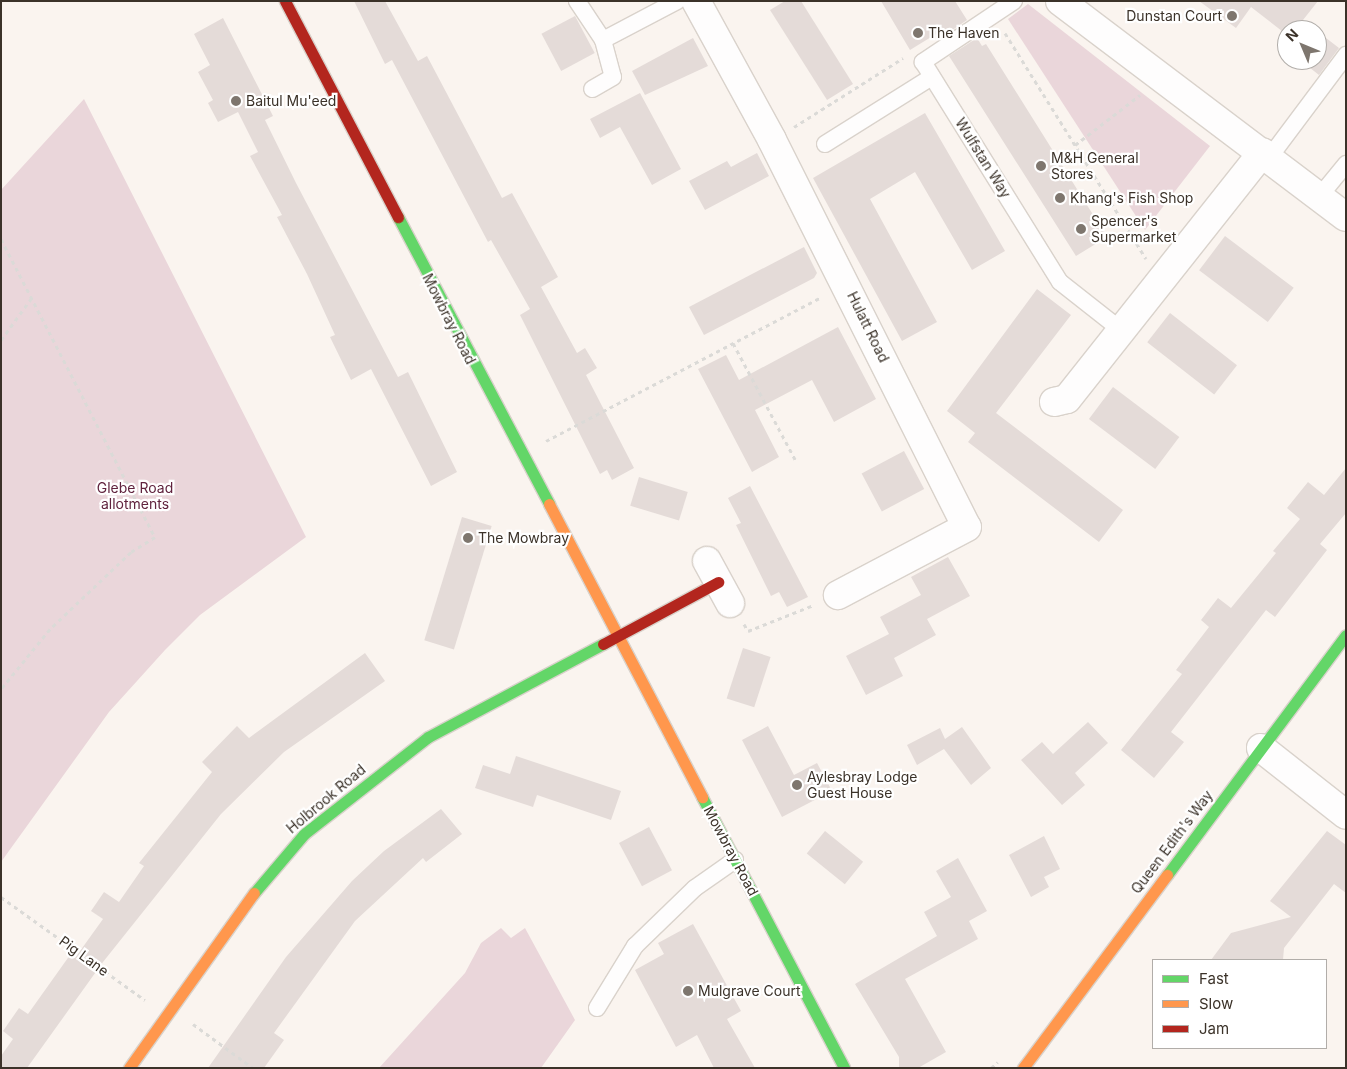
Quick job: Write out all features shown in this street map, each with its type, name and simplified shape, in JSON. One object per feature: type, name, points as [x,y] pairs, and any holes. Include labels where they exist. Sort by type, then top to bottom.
[{"type":"street","name":"Mowbray Road","points":[[285,1],[520,455],[736,860],[844,1068]]},
{"type":"street","name":"Hulatt Road","points":[[696,1],[772,140],[967,527],[838,595]]},
{"type":"street","points":[[1073,6],[1162,78],[1346,217]]},
{"type":"street","points":[[1054,402],[1067,398],[1159,281],[1266,155]]},
{"type":"street","points":[[616,635],[718,582]]},
{"type":"street","name":"Holbrook Road","points":[[129,1068],[270,870],[304,834],[428,737],[616,635]]},
{"type":"street","name":"Queen Edith's Way","points":[[1023,1068],[1346,635]]},
{"type":"street","points":[[1261,748],[1346,814]]},
{"type":"lane","points":[[577,1],[603,40],[613,77],[592,89]]},
{"type":"lane","points":[[603,40],[677,1]]},
{"type":"lane","points":[[923,62],[1014,1]]},
{"type":"lane","points":[[1266,155],[1346,55]]},
{"type":"lane","name":"Wulfstan Way","points":[[923,62],[1060,282],[1121,330]]},
{"type":"lane","points":[[825,144],[932,77]]},
{"type":"lane","points":[[1319,197],[1346,164]]},
{"type":"lane","points":[[597,1008],[635,946],[695,888],[736,860]]},
{"type":"path","points":[[994,15],[1159,281]]},
{"type":"path","points":[[772,140],[916,51],[923,62]]},
{"type":"path","points":[[1075,145],[1162,78]]},
{"type":"path","points":[[1,239],[33,296],[155,536],[131,552],[50,629],[1,689]]},
{"type":"path","points":[[520,455],[846,284]]},
{"type":"path","points":[[1,340],[33,296]]},
{"type":"path","points":[[733,343],[796,459]]},
{"type":"path","points":[[718,582],[748,631],[838,595]]},
{"type":"path","name":"Pig Lane","points":[[1,897],[254,1068]]},
{"type":"green space","points":[[1028,4],[1210,146],[1145,230],[1008,19]]},
{"type":"green space","name":"Glebe Road allotments","points":[[84,99],[306,537],[200,615],[165,650],[109,712],[1,862],[1,190]]},
{"type":"green space","points":[[501,928],[511,938],[525,928],[575,1020],[541,1068],[379,1068],[465,973],[481,943]]},
{"type":"building","points":[[354,1],[385,1],[418,61],[427,56],[502,198],[512,193],[558,277],[541,287],[577,353],[585,348],[597,368],[586,375],[634,468],[612,480],[607,470],[600,474],[520,315],[530,309],[491,240],[488,242],[392,60],[385,64]]},
{"type":"building","points":[[785,1],[801,1],[853,84],[827,100],[770,10]]},
{"type":"building","name":"The Haven","points":[[881,1],[955,1],[967,20],[939,39],[936,34],[910,50]]},
{"type":"building","points":[[1199,1],[1318,1],[1303,20],[1277,20],[1277,27],[1251,7],[1236,28]]},
{"type":"building","points":[[575,16],[595,53],[561,71],[541,34]]},
{"type":"building","points":[[223,18],[273,116],[265,120],[296,183],[398,377],[408,372],[457,472],[431,486],[371,369],[351,380],[330,337],[335,335],[307,274],[277,217],[282,215],[250,156],[258,152],[238,112],[218,122],[208,103],[213,100],[198,72],[210,65],[194,34]]},
{"type":"building","points":[[693,38],[708,66],[645,95],[632,71]]},
{"type":"building","points":[[977,38],[982,46],[986,44],[1107,237],[1076,256],[949,56]]},
{"type":"building","points":[[1327,39],[1339,48],[1327,64]]},
{"type":"building","points":[[1313,70],[1323,70],[1319,75]]},
{"type":"building","points":[[640,93],[681,169],[652,185],[620,127],[600,138],[590,119]]},
{"type":"building","points":[[925,113],[1005,251],[972,270],[915,172],[870,199],[937,322],[902,341],[813,178]]},
{"type":"building","points":[[757,153],[769,176],[705,210],[689,181],[727,161],[731,167]]},
{"type":"building","points":[[1225,236],[1294,288],[1268,322],[1199,270]]},
{"type":"building","points":[[804,247],[817,273],[814,278],[704,335],[689,307]]},
{"type":"building","points":[[1037,289],[1071,315],[996,413],[1123,510],[1099,542],[968,442],[975,433],[947,411]]},
{"type":"building","points":[[1170,313],[1237,365],[1214,394],[1147,342]]},
{"type":"building","points":[[838,327],[876,399],[834,422],[812,380],[755,410],[779,457],[752,472],[698,369],[726,355],[739,380]]},
{"type":"building","points":[[1113,387],[1179,437],[1155,469],[1089,419]]},
{"type":"building","points":[[904,451],[924,489],[882,512],[862,474]]},
{"type":"building","points":[[1346,468],[1346,513],[1320,544],[1327,550],[1275,617],[1266,610],[1171,732],[1184,742],[1154,778],[1121,750],[1182,674],[1176,670],[1209,627],[1201,620],[1218,598],[1231,608],[1276,553],[1273,551],[1300,519],[1287,508],[1308,482],[1324,495]]},
{"type":"building","points":[[639,477],[688,492],[679,521],[630,506]]},
{"type":"building","points":[[750,486],[808,597],[787,607],[779,592],[771,596],[736,525],[741,523],[728,498]]},
{"type":"building","points":[[462,517],[492,526],[454,649],[424,640]]},
{"type":"building","points":[[948,557],[970,596],[927,619],[936,635],[894,658],[903,676],[866,695],[846,656],[889,634],[880,617],[921,595],[911,577]]},
{"type":"building","points":[[743,648],[771,657],[754,707],[727,698]]},
{"type":"building","points":[[365,653],[385,681],[284,752],[221,814],[103,962],[27,1068],[1,1068],[1,1056],[13,1039],[3,1031],[19,1008],[28,1014],[70,955],[75,958],[103,919],[91,911],[104,892],[119,902],[144,866],[139,863],[212,772],[202,762],[237,726],[249,738]]},
{"type":"building","points":[[1088,722],[1108,743],[1075,773],[1085,785],[1062,805],[1021,760],[1042,742],[1053,754]]},
{"type":"building","name":"Aylesbray Lodge Guest House","points":[[768,726],[794,775],[817,763],[832,791],[782,817],[742,740]]},
{"type":"building","points":[[962,727],[991,768],[971,785],[944,749],[917,765],[907,745],[940,728],[945,739]]},
{"type":"building","points":[[516,756],[621,791],[611,820],[537,795],[533,807],[475,788],[483,765],[510,774]]},
{"type":"building","points":[[441,809],[462,834],[426,862],[423,858],[355,921],[274,1033],[284,1040],[264,1068],[208,1068],[286,957],[352,881],[384,851]]},
{"type":"building","points":[[649,827],[672,870],[642,886],[619,843]]},
{"type":"building","points":[[825,831],[863,862],[845,884],[807,854]]},
{"type":"building","points":[[1327,831],[1346,845],[1346,893],[1334,884],[1284,948],[1283,959],[1212,959],[1231,933],[1291,917],[1270,901]]},
{"type":"building","points":[[1044,836],[1060,869],[1044,877],[1049,887],[1031,897],[1009,855]]},
{"type":"building","points":[[958,858],[987,911],[969,921],[978,939],[905,979],[946,1052],[918,1068],[899,1068],[899,1057],[855,984],[937,936],[924,912],[951,897],[936,871]]},
{"type":"building","name":"Mulgrave Court","points":[[693,924],[741,1011],[727,1019],[755,1068],[714,1068],[697,1035],[676,1047],[635,970],[664,954],[658,943]]},
{"type":"traffic: fast","points":[[398,217],[549,504]]},
{"type":"traffic: fast","points":[[1167,875],[1346,635]]},
{"type":"traffic: fast","points":[[254,893],[304,834],[428,737],[603,644]]},
{"type":"traffic: fast","points":[[702,797],[844,1068]]},
{"type":"traffic: slow","points":[[549,504],[702,797]]},
{"type":"traffic: slow","points":[[1023,1068],[1167,875]]},
{"type":"traffic: slow","points":[[129,1068],[254,893]]},
{"type":"traffic: jam","points":[[285,1],[398,217]]},
{"type":"traffic: jam","points":[[603,644],[718,582]]},
{"type":"place","name":"Dunstan Court","points":[[1232,16]]},
{"type":"place","name":"The Haven","points":[[918,33]]},
{"type":"place","name":"Baitul Mu'eed","points":[[236,101]]},
{"type":"place","name":"M&H General Stores","points":[[1041,166]]},
{"type":"place","name":"Khang's Fish Shop","points":[[1060,198]]},
{"type":"place","name":"Spencer's Supermarket","points":[[1081,229]]},
{"type":"place","name":"The Mowbray","points":[[468,538]]},
{"type":"place","name":"Aylesbray Lodge Guest House","points":[[797,785]]},
{"type":"place","name":"Mulgrave Court","points":[[688,991]]}]
